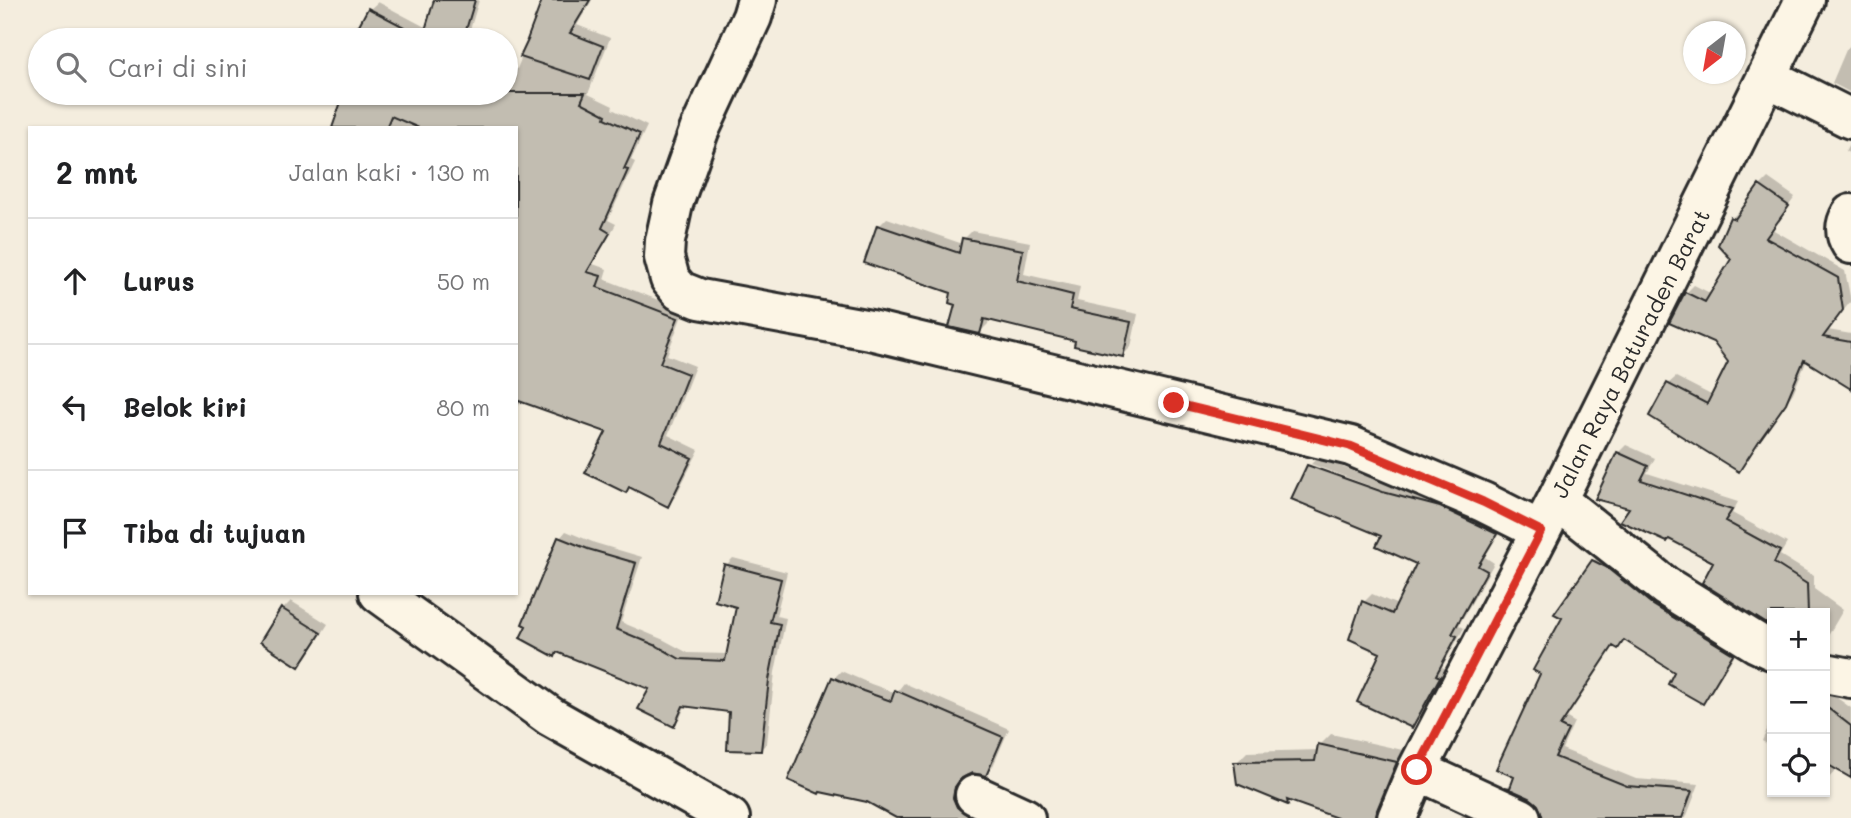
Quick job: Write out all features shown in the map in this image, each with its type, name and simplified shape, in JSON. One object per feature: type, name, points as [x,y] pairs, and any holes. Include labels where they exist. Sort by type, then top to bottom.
[{"type":"street","points":[[757,0],[752,17],[699,131],[673,204],[664,257],[670,279],[680,291],[699,299],[870,330],[1350,446],[1483,502],[1549,515],[1767,648]]},
{"type":"street","name":"Jalan Raya Baturaden Barat","points":[[1397,818],[1417,770],[1549,515],[1805,0]]},
{"type":"street","points":[[1767,77],[1851,119]]},
{"type":"street","points":[[1851,214],[1846,222],[1846,236],[1851,244]]},
{"type":"street","points":[[382,595],[551,717],[730,818]]},
{"type":"street","points":[[1830,674],[1851,678]]},
{"type":"street","points":[[1417,770],[1521,818]]},
{"type":"street","points":[[975,795],[1025,818]]},
{"type":"building","points":[[434,0],[475,0],[467,28],[426,28]]},
{"type":"building","points":[[542,0],[590,0],[570,33],[603,46],[590,80],[520,57]]},
{"type":"building","points":[[368,8],[406,28],[357,28]]},
{"type":"building","points":[[518,93],[585,93],[581,102],[606,115],[605,118],[640,134],[624,169],[628,170],[602,228],[610,233],[587,272],[601,276],[597,287],[678,318],[660,363],[688,374],[661,443],[692,458],[668,507],[629,487],[626,493],[585,473],[606,432],[518,401],[518,126],[414,126],[391,116],[387,126],[333,126],[340,105],[518,105]]},
{"type":"building","points":[[1759,185],[1789,206],[1766,238],[1838,278],[1843,310],[1823,337],[1851,342],[1851,389],[1804,360],[1786,403],[1739,472],[1649,416],[1667,383],[1707,404],[1728,362],[1713,342],[1669,323],[1685,292],[1705,302],[1731,259],[1718,245],[1730,217],[1735,219]]},
{"type":"building","points":[[877,225],[959,253],[962,238],[1023,250],[1017,281],[1073,295],[1070,309],[1131,322],[1123,357],[1074,346],[1075,341],[984,319],[980,334],[949,327],[955,305],[949,303],[951,293],[864,263]]},
{"type":"building","points":[[1617,452],[1648,466],[1641,480],[1732,510],[1725,521],[1780,551],[1774,563],[1807,584],[1808,608],[1767,608],[1767,624],[1702,583],[1713,562],[1669,539],[1667,542],[1620,521],[1629,508],[1595,499]]},
{"type":"building","points":[[1307,465],[1383,492],[1440,507],[1497,534],[1478,566],[1487,571],[1452,634],[1457,636],[1436,675],[1440,677],[1412,728],[1357,702],[1380,653],[1349,639],[1362,601],[1392,614],[1416,564],[1376,546],[1381,536],[1291,499]]},
{"type":"building","points":[[558,537],[636,563],[616,629],[680,659],[725,661],[736,607],[715,601],[724,564],[781,579],[770,622],[780,624],[769,680],[761,751],[727,750],[729,712],[683,706],[674,727],[638,709],[649,689],[557,652],[555,657],[520,638],[526,626],[522,624]]},
{"type":"building","points":[[1592,560],[1606,567],[1653,605],[1733,654],[1703,704],[1668,684],[1674,672],[1624,640],[1618,649],[1613,646],[1560,726],[1568,730],[1555,757],[1627,786],[1692,791],[1682,818],[1543,818],[1538,805],[1530,798],[1505,787],[1510,788],[1514,777],[1496,769],[1540,674],[1533,670],[1562,618],[1554,614]]},
{"type":"building","points":[[281,608],[321,633],[299,667],[260,642]]},
{"type":"building","points":[[832,677],[891,701],[895,690],[1003,737],[986,776],[972,773],[962,778],[955,787],[953,798],[957,807],[969,816],[968,818],[896,818],[867,802],[820,792],[819,794],[788,780]]},
{"type":"building","points":[[1830,710],[1851,726],[1851,778],[1830,766]]},
{"type":"building","points":[[1318,744],[1397,762],[1376,818],[1337,818],[1287,800],[1288,805],[1237,784],[1234,762],[1315,761]]},
{"type":"route","points":[[1174,403],[1350,446],[1483,502],[1541,531],[1417,770]]}]
